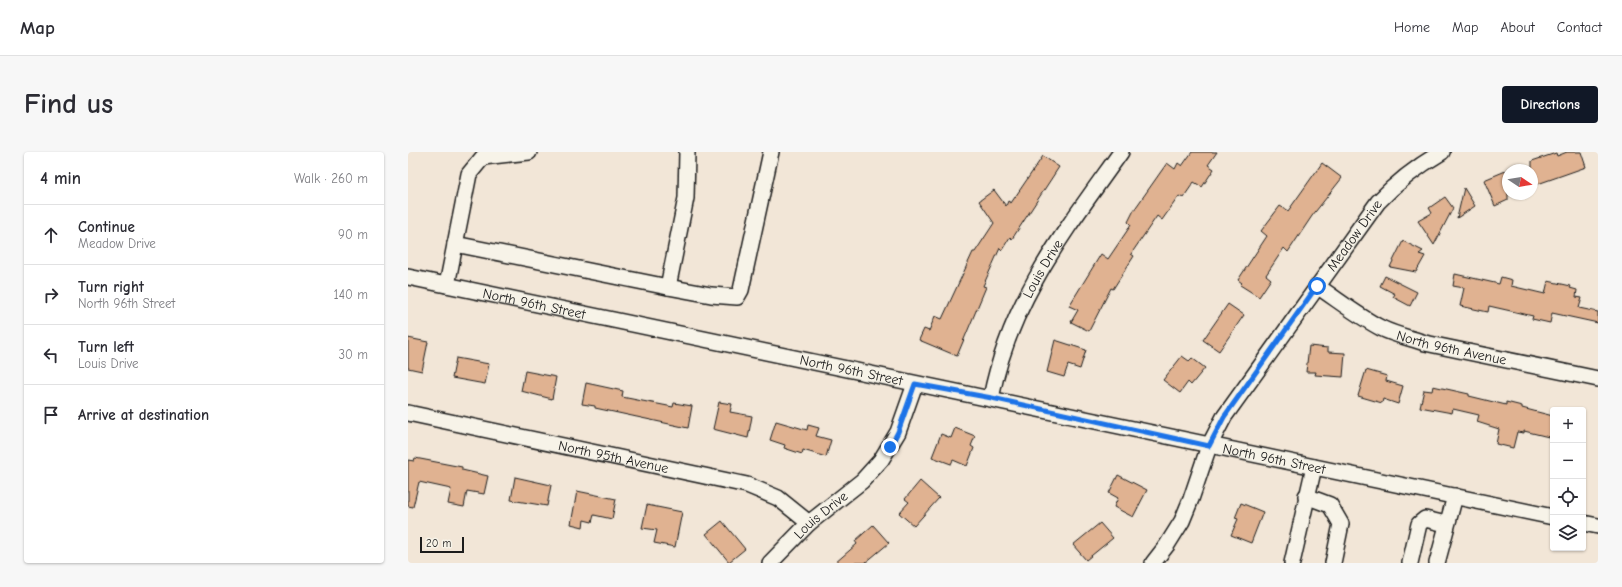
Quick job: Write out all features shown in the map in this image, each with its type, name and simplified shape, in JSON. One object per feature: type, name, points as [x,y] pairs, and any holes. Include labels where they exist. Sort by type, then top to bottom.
[{"type":"street","points":[[447,285],[469,174],[483,157],[529,152]]},
{"type":"street","points":[[668,287],[686,198],[687,152]]},
{"type":"street","points":[[455,244],[668,287],[711,295],[736,297],[741,290],[771,152]]},
{"type":"street","name":"Louis Drive","points":[[992,398],[1011,330],[1036,276],[1121,152]]},
{"type":"street","name":"Meadow Drive","points":[[1153,563],[1167,545],[1182,521],[1209,446],[1224,417],[1378,202],[1398,181],[1423,162],[1442,152]]},
{"type":"street","name":"North 96th Street","points":[[408,277],[915,384],[992,398],[1209,446],[1550,516]]},
{"type":"street","name":"North 96th Avenue","points":[[1317,286],[1382,329],[1399,335],[1425,343],[1598,379]]},
{"type":"street","name":"Louis Drive","points":[[770,563],[809,523],[862,481],[881,460],[898,432],[915,384]]},
{"type":"street","name":"North 95th Avenue","points":[[408,413],[747,485],[778,498],[809,523]]},
{"type":"street","points":[[1292,563],[1306,496],[1314,467]]},
{"type":"street","points":[[1306,496],[1330,505],[1341,524],[1333,563]]},
{"type":"street","points":[[1437,563],[1446,524],[1455,496]]},
{"type":"street","points":[[1410,563],[1419,524],[1425,519],[1446,524]]},
{"type":"street","points":[[1586,524],[1598,526]]},
{"type":"building","points":[[1192,152],[1217,152],[1208,165],[1214,169],[1202,187],[1194,182],[1183,198],[1179,196],[1162,220],[1157,216],[1131,254],[1134,256],[1113,289],[1111,288],[1089,331],[1071,322],[1078,310],[1069,306],[1101,254],[1108,259],[1131,225],[1128,222],[1134,210],[1167,163],[1175,169],[1178,163],[1182,166]]},
{"type":"building","points":[[1567,152],[1581,152],[1586,167],[1538,184],[1538,164],[1532,164],[1532,161],[1556,153],[1557,156]]},
{"type":"building","points":[[1043,156],[1059,167],[1012,239],[1010,237],[1002,250],[1000,248],[983,286],[986,287],[957,356],[919,340],[924,329],[929,331],[935,316],[942,319],[973,252],[975,252],[994,223],[979,201],[994,190],[1006,206],[1008,201],[1011,203]]},
{"type":"building","points":[[1322,163],[1342,178],[1312,216],[1288,252],[1284,248],[1266,275],[1271,279],[1259,297],[1240,285],[1242,283],[1238,280],[1267,236],[1261,231],[1280,206],[1288,211]]},
{"type":"building","points":[[1502,172],[1502,200],[1508,200],[1495,206],[1484,180]]},
{"type":"building","points":[[1464,188],[1475,206],[1457,218]]},
{"type":"building","points":[[1445,197],[1453,208],[1434,245],[1418,221],[1432,213],[1429,208]]},
{"type":"building","points":[[1403,241],[1423,251],[1419,254],[1425,256],[1416,272],[1390,267]]},
{"type":"building","points":[[1455,274],[1499,284],[1501,277],[1512,280],[1511,286],[1545,294],[1548,281],[1571,286],[1570,288],[1577,290],[1576,297],[1582,298],[1579,308],[1598,312],[1598,323],[1552,313],[1550,323],[1532,319],[1533,316],[1489,306],[1488,312],[1460,306],[1464,288],[1453,286]]},
{"type":"building","points":[[1385,276],[1417,292],[1410,306],[1393,297],[1395,294],[1380,286]]},
{"type":"building","points":[[1228,304],[1244,315],[1219,351],[1203,340]]},
{"type":"building","points":[[408,338],[428,342],[422,371],[408,368]]},
{"type":"building","points":[[1055,340],[1086,350],[1080,369],[1068,365],[1064,377],[1047,372]]},
{"type":"building","points":[[1309,346],[1328,348],[1328,352],[1345,353],[1343,377],[1315,375],[1316,372],[1306,372]]},
{"type":"building","points":[[1182,356],[1189,361],[1192,358],[1205,368],[1191,385],[1188,382],[1180,393],[1163,380]]},
{"type":"building","points":[[456,358],[489,364],[485,384],[452,378]]},
{"type":"building","points":[[1366,370],[1387,376],[1386,381],[1403,386],[1398,404],[1383,399],[1382,403],[1358,396]]},
{"type":"building","points":[[525,371],[556,377],[552,399],[521,391]]},
{"type":"building","points":[[586,383],[623,391],[622,397],[673,407],[674,403],[692,406],[688,428],[582,404]]},
{"type":"building","points":[[1433,386],[1469,394],[1469,396],[1506,405],[1506,402],[1550,415],[1550,437],[1524,431],[1524,433],[1517,432],[1513,448],[1496,444],[1499,429],[1477,422],[1479,415],[1453,409],[1452,413],[1420,407],[1424,390],[1432,391]]},
{"type":"building","points":[[719,402],[732,404],[730,412],[752,416],[748,438],[713,429]]},
{"type":"building","points":[[776,421],[807,430],[808,425],[819,428],[816,436],[831,440],[826,457],[803,450],[802,454],[784,448],[785,445],[770,440]]},
{"type":"building","points":[[955,428],[975,436],[971,446],[974,448],[967,466],[953,460],[951,464],[932,457],[941,434],[951,438]]},
{"type":"building","points":[[415,458],[462,467],[462,470],[488,476],[484,494],[467,491],[464,507],[448,504],[451,489],[419,482],[413,507],[408,506],[408,460],[414,461]]},
{"type":"building","points":[[1118,475],[1147,490],[1133,517],[1114,507],[1118,498],[1109,493]]},
{"type":"building","points":[[515,477],[551,485],[547,506],[511,500]]},
{"type":"building","points":[[920,481],[939,498],[914,526],[899,513],[909,502],[905,499]]},
{"type":"building","points":[[577,491],[616,499],[612,519],[594,515],[592,522],[584,520],[583,527],[571,524]]},
{"type":"building","points":[[1241,503],[1263,512],[1251,543],[1231,535],[1238,519],[1235,518]]},
{"type":"building","points":[[647,505],[682,512],[675,547],[654,543],[657,530],[642,528]]},
{"type":"building","points":[[722,521],[745,549],[729,562],[706,534]]},
{"type":"building","points":[[1100,523],[1113,538],[1086,560],[1073,545]]},
{"type":"building","points":[[873,525],[889,543],[865,563],[835,563],[857,544],[855,541]]},
{"type":"route","points":[[890,447],[904,418],[915,384],[992,398],[1209,446],[1224,417],[1317,286]]}]
